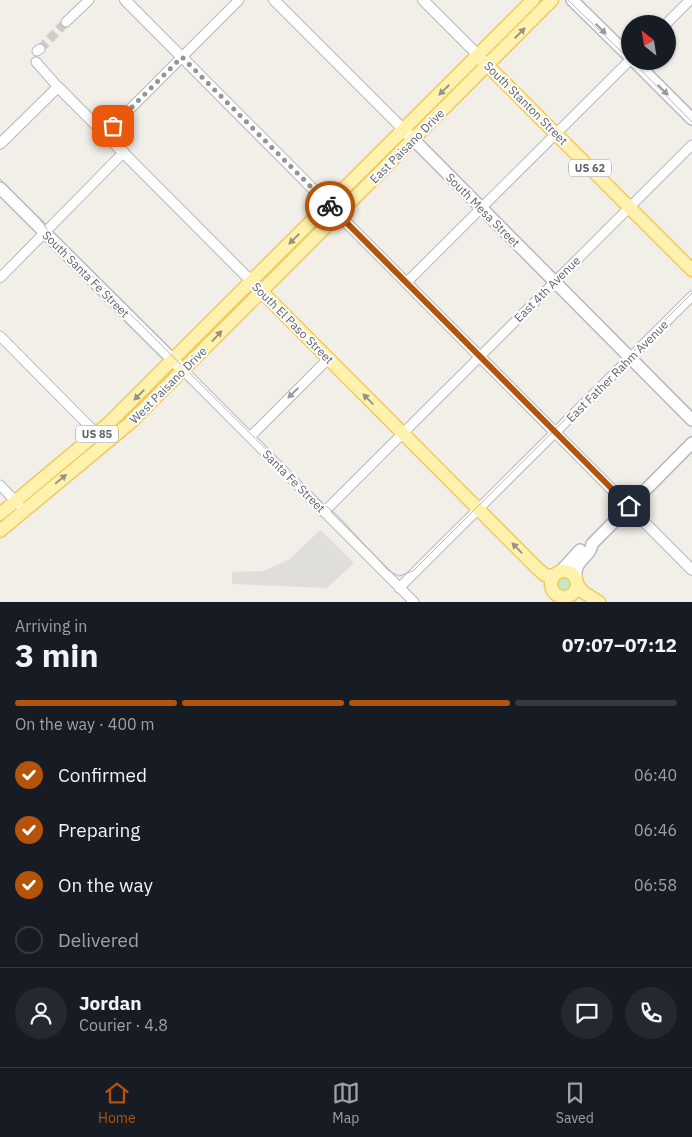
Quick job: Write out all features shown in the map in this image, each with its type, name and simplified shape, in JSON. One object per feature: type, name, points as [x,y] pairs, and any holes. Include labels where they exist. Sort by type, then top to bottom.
[{"type":"main road","name":"East Paisano Drive","points":[[334,209],[404,130],[533,0]]},
{"type":"main road","name":"East Paisano Drive","points":[[256,286],[334,209],[413,140],[552,0]]},
{"type":"main road","points":[[572,0],[621,50]]},
{"type":"main road","name":"South Stanton Street","points":[[478,55],[692,270]]},
{"type":"main road","points":[[643,70],[692,119]]},
{"type":"main road","name":"South Mesa Street","points":[[404,130],[692,420]]},
{"type":"main road","name":"South Santa Fe Street","points":[[0,188],[173,360]]},
{"type":"main road","name":"South El Paso Street","points":[[256,286],[542,573],[557,574]]},
{"type":"main road","name":"West Paisano Drive","points":[[0,531],[19,506],[101,439],[173,360],[256,286]]},
{"type":"main road","name":"West Paisano Drive","points":[[101,439],[130,422],[183,370],[256,286]]},
{"type":"main road","name":"Santa Fe Street","points":[[173,360],[183,370]]},
{"type":"main road","points":[[573,590],[578,565],[592,549],[592,544],[692,443]]},
{"type":"main road","name":"West Paisano Drive","points":[[0,514],[19,506]]},
{"type":"main road","points":[[592,544],[586,544],[557,574],[551,585],[554,593],[561,597],[573,590],[584,592],[599,602]]},
{"type":"main road","points":[[557,574],[568,572],[573,590]]},
{"type":"street","points":[[66,22],[89,0]]},
{"type":"street","points":[[125,0],[692,570]]},
{"type":"street","points":[[105,134],[239,0]]},
{"type":"street","name":"South Mesa Street","points":[[274,0],[404,130]]},
{"type":"street","name":"South Stanton Street","points":[[423,0],[478,55]]},
{"type":"street","points":[[675,15],[690,0]]},
{"type":"street","name":"South El Paso Street","points":[[36,62],[58,87],[256,286]]},
{"type":"street","points":[[406,282],[621,68]]},
{"type":"street","points":[[0,144],[58,87]]},
{"type":"street","name":"East 4th Avenue","points":[[324,512],[692,144]]},
{"type":"street","points":[[0,278],[124,152]]},
{"type":"street","name":"East Father Rahm Avenue","points":[[399,588],[692,296]]},
{"type":"street","points":[[0,336],[101,439]]},
{"type":"street","points":[[250,437],[328,359]]},
{"type":"street","name":"Santa Fe Street","points":[[183,370],[414,602]]},
{"type":"street","points":[[0,486],[19,506]]},
{"type":"shaded area","points":[[319,531],[322,531],[354,563],[327,588],[232,584],[232,572],[264,571],[290,559]]},
{"type":"green space","points":[[564,576],[570,578],[572,584],[570,590],[564,592],[558,590],[556,584],[558,578]]},
{"type":"tunnel","points":[[40,49],[66,22]]},
{"type":"tram line","points":[[568,0],[621,51]]},
{"type":"tram line","points":[[641,70],[692,122]]},
{"type":"tram line","points":[[0,179],[38,217],[54,238],[311,494],[337,515],[389,571],[399,576],[413,571],[692,293]]},
{"type":"way so far","points":[[113,126],[182,57],[330,206]]},
{"type":"route","points":[[330,206],[629,506]]}]
